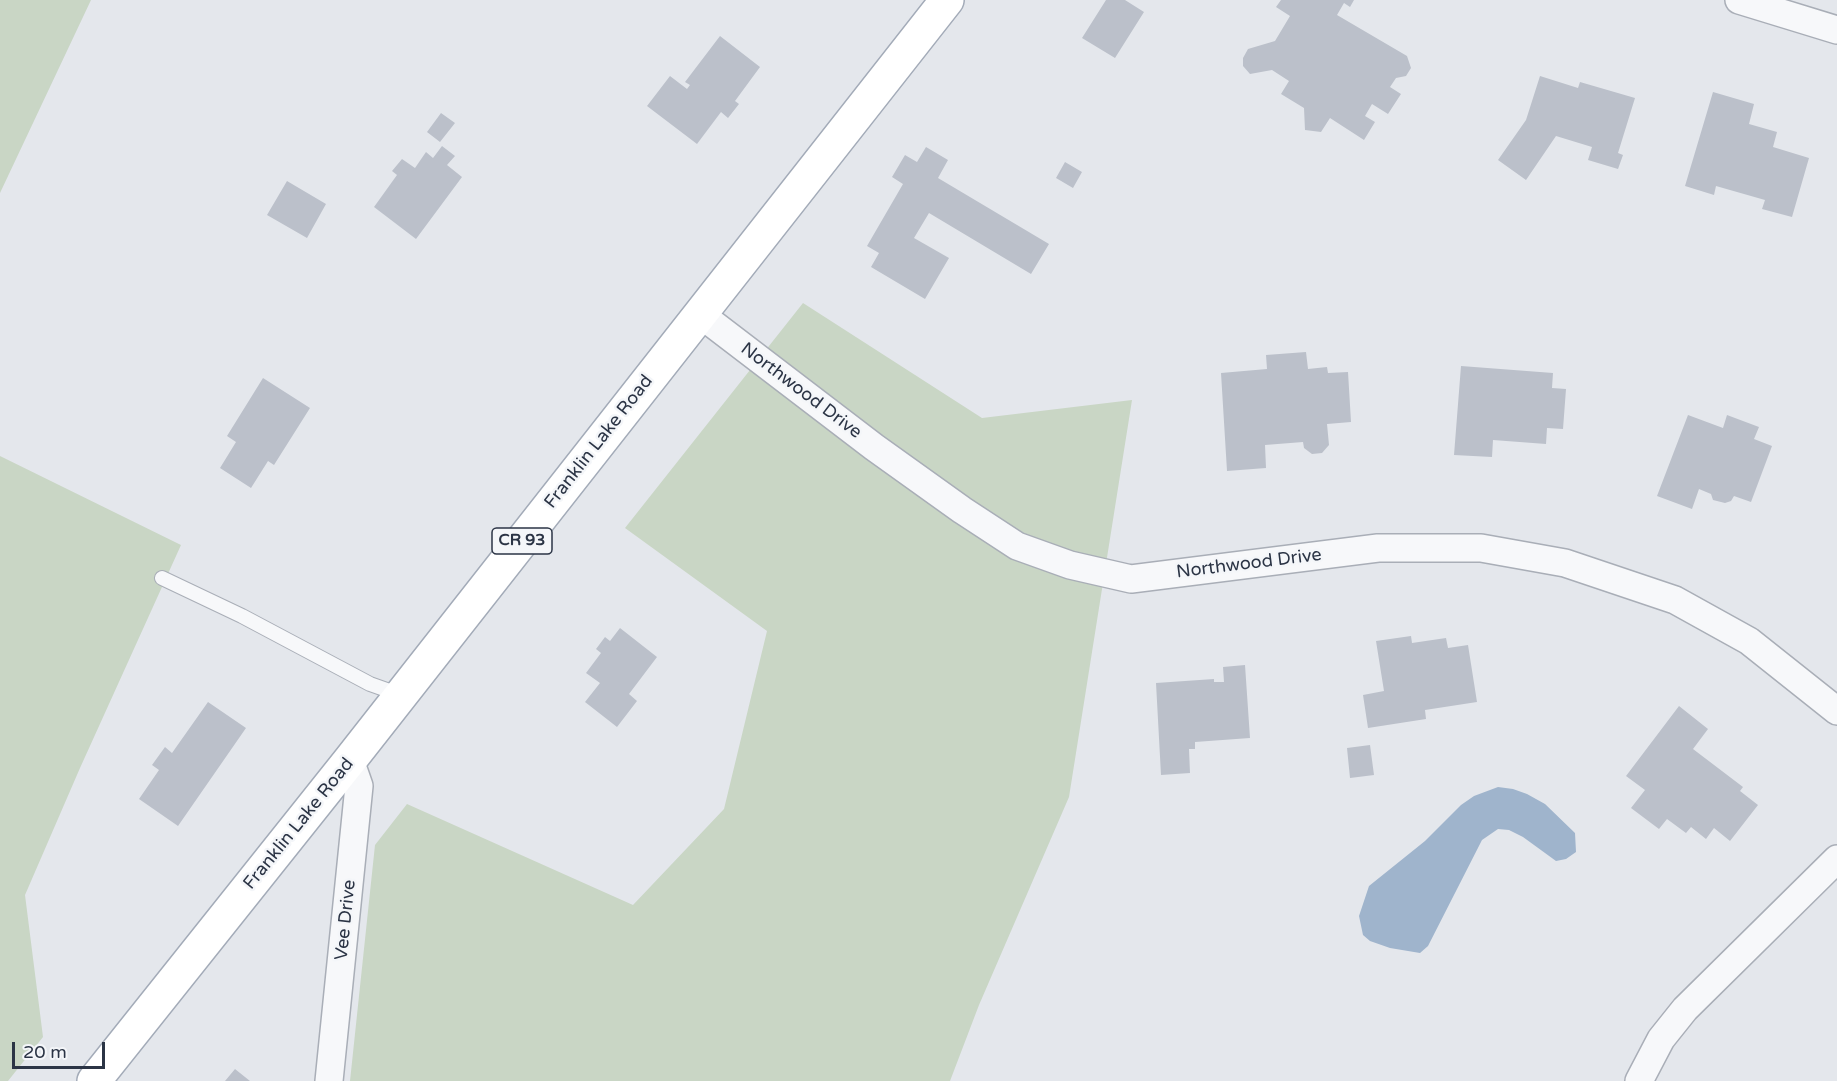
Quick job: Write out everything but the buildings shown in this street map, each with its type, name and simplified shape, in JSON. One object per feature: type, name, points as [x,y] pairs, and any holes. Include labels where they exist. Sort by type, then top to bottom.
[{"type":"main road","name":"Franklin Lake Road","points":[[94,1081],[350,760],[948,0]]},
{"type":"street","points":[[1739,0],[1837,30]]},
{"type":"street","name":"Northwood Drive","points":[[700,314],[874,447],[962,510],[1017,546],[1070,565],[1131,579],[1378,548],[1481,548],[1565,563],[1675,600],[1749,641],[1837,711]]},
{"type":"street","name":"Vee Drive","points":[[329,1081],[359,786],[350,760]]},
{"type":"street","points":[[1639,1081],[1661,1039],[1685,1009],[1837,859]]},
{"type":"lane","points":[[162,578],[242,616],[369,684],[401,695]]},
{"type":"green space","points":[[0,0],[91,0],[0,193]]},
{"type":"green space","points":[[803,303],[982,418],[1132,400],[1069,797],[979,1005],[950,1081],[350,1081],[375,845],[407,804],[633,905],[724,809],[767,631],[625,528]]},
{"type":"green space","points":[[0,456],[181,545],[25,895],[43,1037],[8,1081],[0,1081]]},
{"type":"water","points":[[1498,787],[1527,794],[1545,804],[1575,833],[1576,852],[1566,859],[1556,861],[1523,837],[1509,830],[1498,829],[1482,840],[1428,946],[1420,953],[1390,948],[1370,941],[1363,935],[1359,916],[1369,886],[1425,841],[1461,805],[1474,796]]}]
